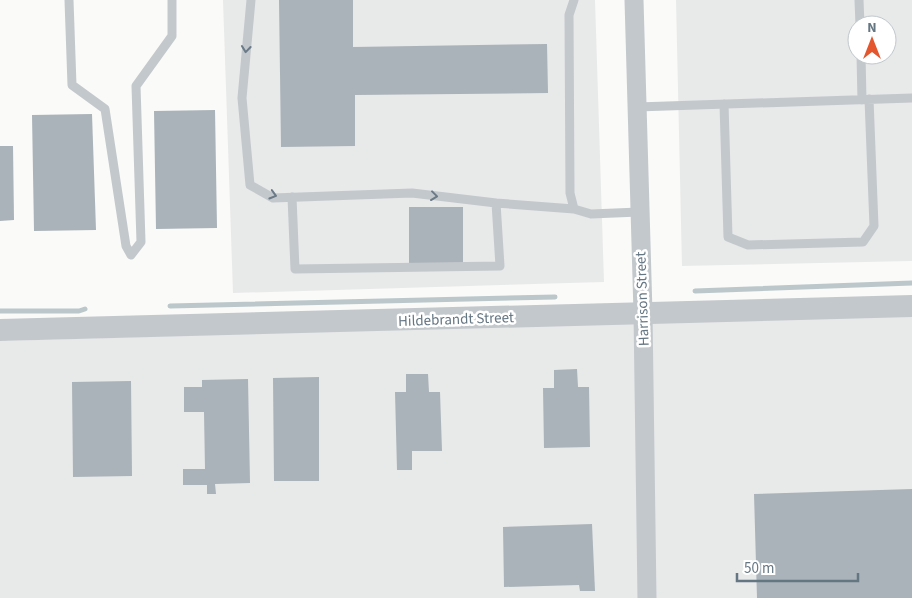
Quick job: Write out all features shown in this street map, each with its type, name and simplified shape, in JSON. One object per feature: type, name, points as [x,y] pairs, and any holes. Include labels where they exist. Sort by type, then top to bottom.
[{"type":"street","name":"Harrison Street","points":[[634,0],[643,313],[647,598]]},
{"type":"street","name":"Hildebrandt Street","points":[[0,330],[912,306]]},
{"type":"lane","points":[[69,0],[72,85],[105,109],[126,246],[131,254],[140,242],[136,86],[172,36],[172,0]]},
{"type":"lane","points":[[251,0],[242,98],[250,185],[273,198],[412,193],[496,204],[574,209],[591,214],[639,212]]},
{"type":"lane","points":[[574,0],[569,15],[570,193],[574,209]]},
{"type":"lane","points":[[859,0],[860,15]]},
{"type":"lane","points":[[724,104],[728,237],[748,245],[863,242],[874,226],[862,65]]},
{"type":"lane","points":[[637,107],[912,98]]},
{"type":"lane","points":[[292,197],[295,269],[500,266],[496,204]]},
{"type":"shaded area","points":[[223,0],[595,0],[604,282],[233,293]]},
{"type":"shaded area","points":[[676,0],[912,0],[912,261],[682,266]]},
{"type":"shaded area","points":[[912,314],[912,598],[0,598],[0,341]]},
{"type":"building","points":[[279,0],[353,0],[353,47],[547,44],[548,93],[355,95],[355,146],[281,147]]},
{"type":"building","points":[[215,110],[217,228],[156,229],[154,111]]},
{"type":"building","points":[[92,114],[96,230],[34,231],[32,115]]},
{"type":"building","points":[[0,146],[13,146],[14,220],[0,221]]},
{"type":"building","points":[[409,207],[463,207],[463,265],[409,265]]},
{"type":"building","points":[[577,369],[578,387],[589,387],[590,447],[544,448],[543,388],[554,388],[554,370]]},
{"type":"building","points":[[406,374],[428,374],[429,392],[440,392],[442,451],[412,451],[412,470],[397,470],[395,392],[406,392]]},
{"type":"building","points":[[319,377],[319,481],[274,481],[273,378]]},
{"type":"building","points":[[248,379],[250,483],[215,484],[216,494],[207,494],[207,485],[183,485],[183,469],[205,469],[204,412],[184,412],[184,387],[202,387],[202,380]]},
{"type":"building","points":[[131,381],[132,476],[73,477],[72,382]]},
{"type":"building","points":[[912,489],[912,598],[757,598],[754,494]]},
{"type":"building","points":[[592,524],[595,591],[580,591],[579,585],[504,587],[503,527]]},
{"type":"waterway","points":[[695,291],[912,283]]},
{"type":"waterway","points":[[170,306],[555,297]]},
{"type":"waterway","points":[[0,311],[79,311],[85,309]]}]
